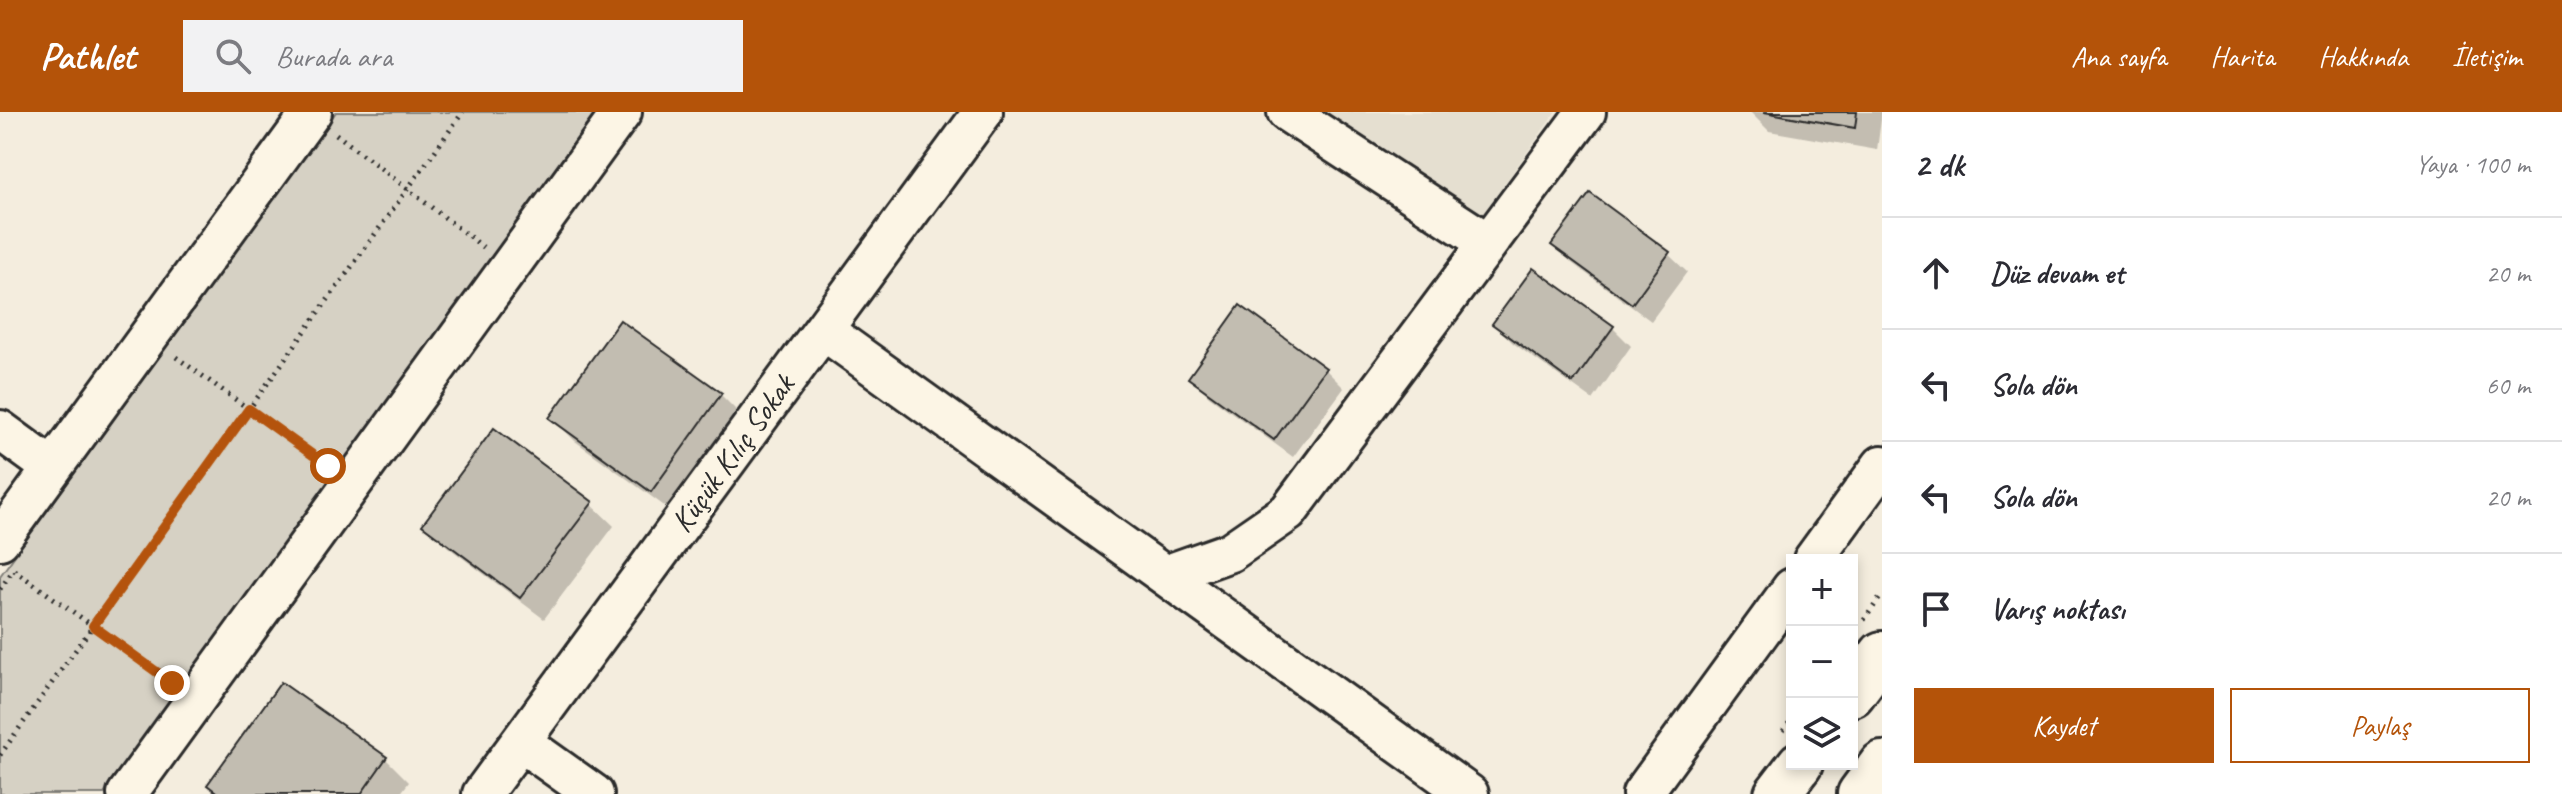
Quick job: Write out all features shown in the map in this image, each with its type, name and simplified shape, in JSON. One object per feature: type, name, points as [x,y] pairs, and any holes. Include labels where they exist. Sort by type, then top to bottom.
[{"type":"main road","points":[[1858,677],[1871,640]]},
{"type":"main road","points":[[1860,794],[1882,764]]},
{"type":"main road","points":[[1777,794],[1795,770]]},
{"type":"street","points":[[127,794],[622,112]]},
{"type":"street","name":"Küçük Kılıç Sokak","points":[[482,794],[983,112]]},
{"type":"street","points":[[1287,112],[1488,243]]},
{"type":"street","points":[[1165,575],[1230,552],[1288,512],[1586,112]]},
{"type":"street","points":[[3,552],[52,468],[311,113]]},
{"type":"street","points":[[823,330],[1469,794]]},
{"type":"street","points":[[0,430],[52,468]]},
{"type":"street","points":[[1817,554],[1882,465]]},
{"type":"street","points":[[1642,794],[1786,596]]},
{"type":"street","points":[[521,742],[594,794]]},
{"type":"path","points":[[0,755],[463,112]]},
{"type":"path","points":[[311,113],[510,267]]},
{"type":"path","points":[[170,353],[328,466]]},
{"type":"path","points":[[3,552],[93,626],[195,700]]},
{"type":"path","points":[[1871,640],[1882,595]]},
{"type":"shaded area","points":[[336,112],[596,112],[104,794],[0,794],[0,576]]},
{"type":"shaded area","points":[[1326,112],[1556,112],[1479,219]]},
{"type":"building","points":[[1764,112],[1857,112],[1855,128]]},
{"type":"building","points":[[1590,193],[1670,252],[1632,304],[1551,245]]},
{"type":"building","points":[[1533,268],[1614,326],[1573,383],[1492,324]]},
{"type":"building","points":[[1240,305],[1326,368],[1274,440],[1188,378]]},
{"type":"building","points":[[620,320],[722,393],[651,492],[549,418]]},
{"type":"building","points":[[494,428],[593,502],[520,598],[422,525]]},
{"type":"building","points":[[281,682],[387,757],[361,794],[219,794],[207,785]]},
{"type":"route","points":[[172,683],[93,626],[249,409],[328,466]]}]
